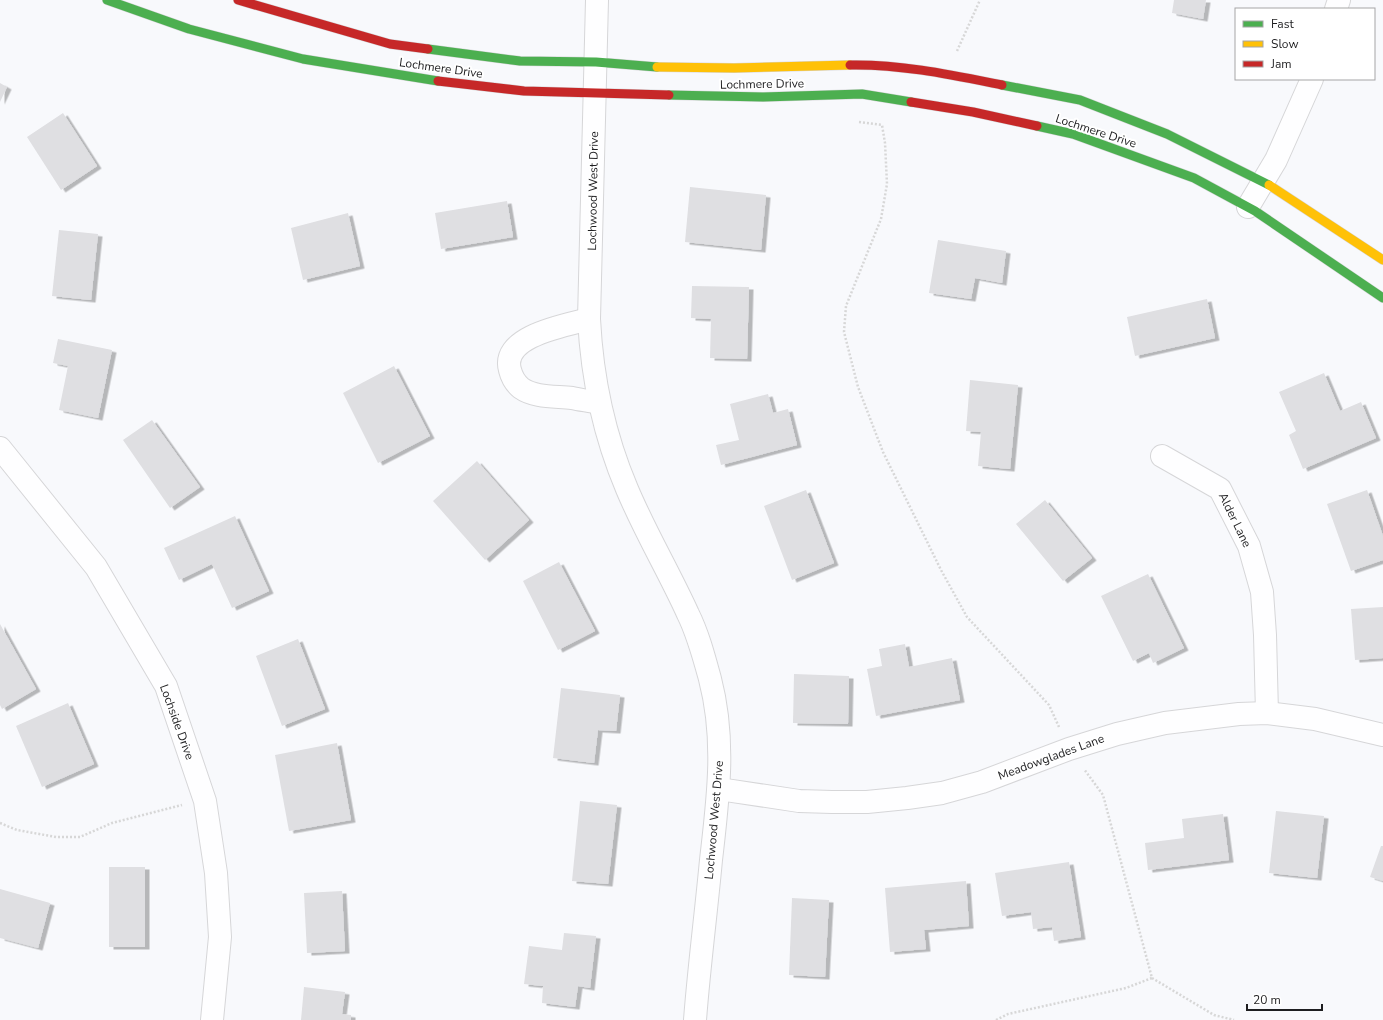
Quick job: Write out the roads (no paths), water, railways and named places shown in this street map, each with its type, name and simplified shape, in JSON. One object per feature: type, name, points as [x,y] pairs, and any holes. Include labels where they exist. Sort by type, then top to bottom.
[{"type":"street","name":"Lochmere Drive","points":[[107,0],[189,29],[303,59],[445,82],[524,91],[595,94],[764,97],[862,94],[966,110],[1073,134],[1194,178],[1248,207],[1383,298]]},
{"type":"street","name":"Lochmere Drive","points":[[238,0],[390,44],[520,61],[596,62],[669,68],[864,65],[934,71],[1080,100],[1167,134],[1264,181],[1383,260]]},
{"type":"street","name":"Lochwood West Drive","points":[[598,0],[589,319],[590,344],[599,403],[614,455],[627,490],[689,615],[703,654],[715,702],[720,741],[719,789],[695,1020]]},
{"type":"street","points":[[1248,207],[1276,160],[1312,80]]},
{"type":"street","points":[[589,319],[556,327],[538,334],[518,346],[512,353],[508,364],[513,379],[522,388],[536,394],[599,403]]},
{"type":"street","name":"Lochside Drive","points":[[0,448],[96,567],[166,686],[205,800],[216,873],[220,936],[212,1020]]},
{"type":"street","name":"Alder Lane","points":[[1162,456],[1220,489],[1249,546],[1262,592],[1265,635],[1267,713]]},
{"type":"street","name":"Meadowglades Lane","points":[[719,789],[799,800],[832,802],[867,802],[942,793],[982,782],[1069,748],[1117,734],[1166,723],[1239,714],[1267,713],[1315,719],[1383,736]]}]
